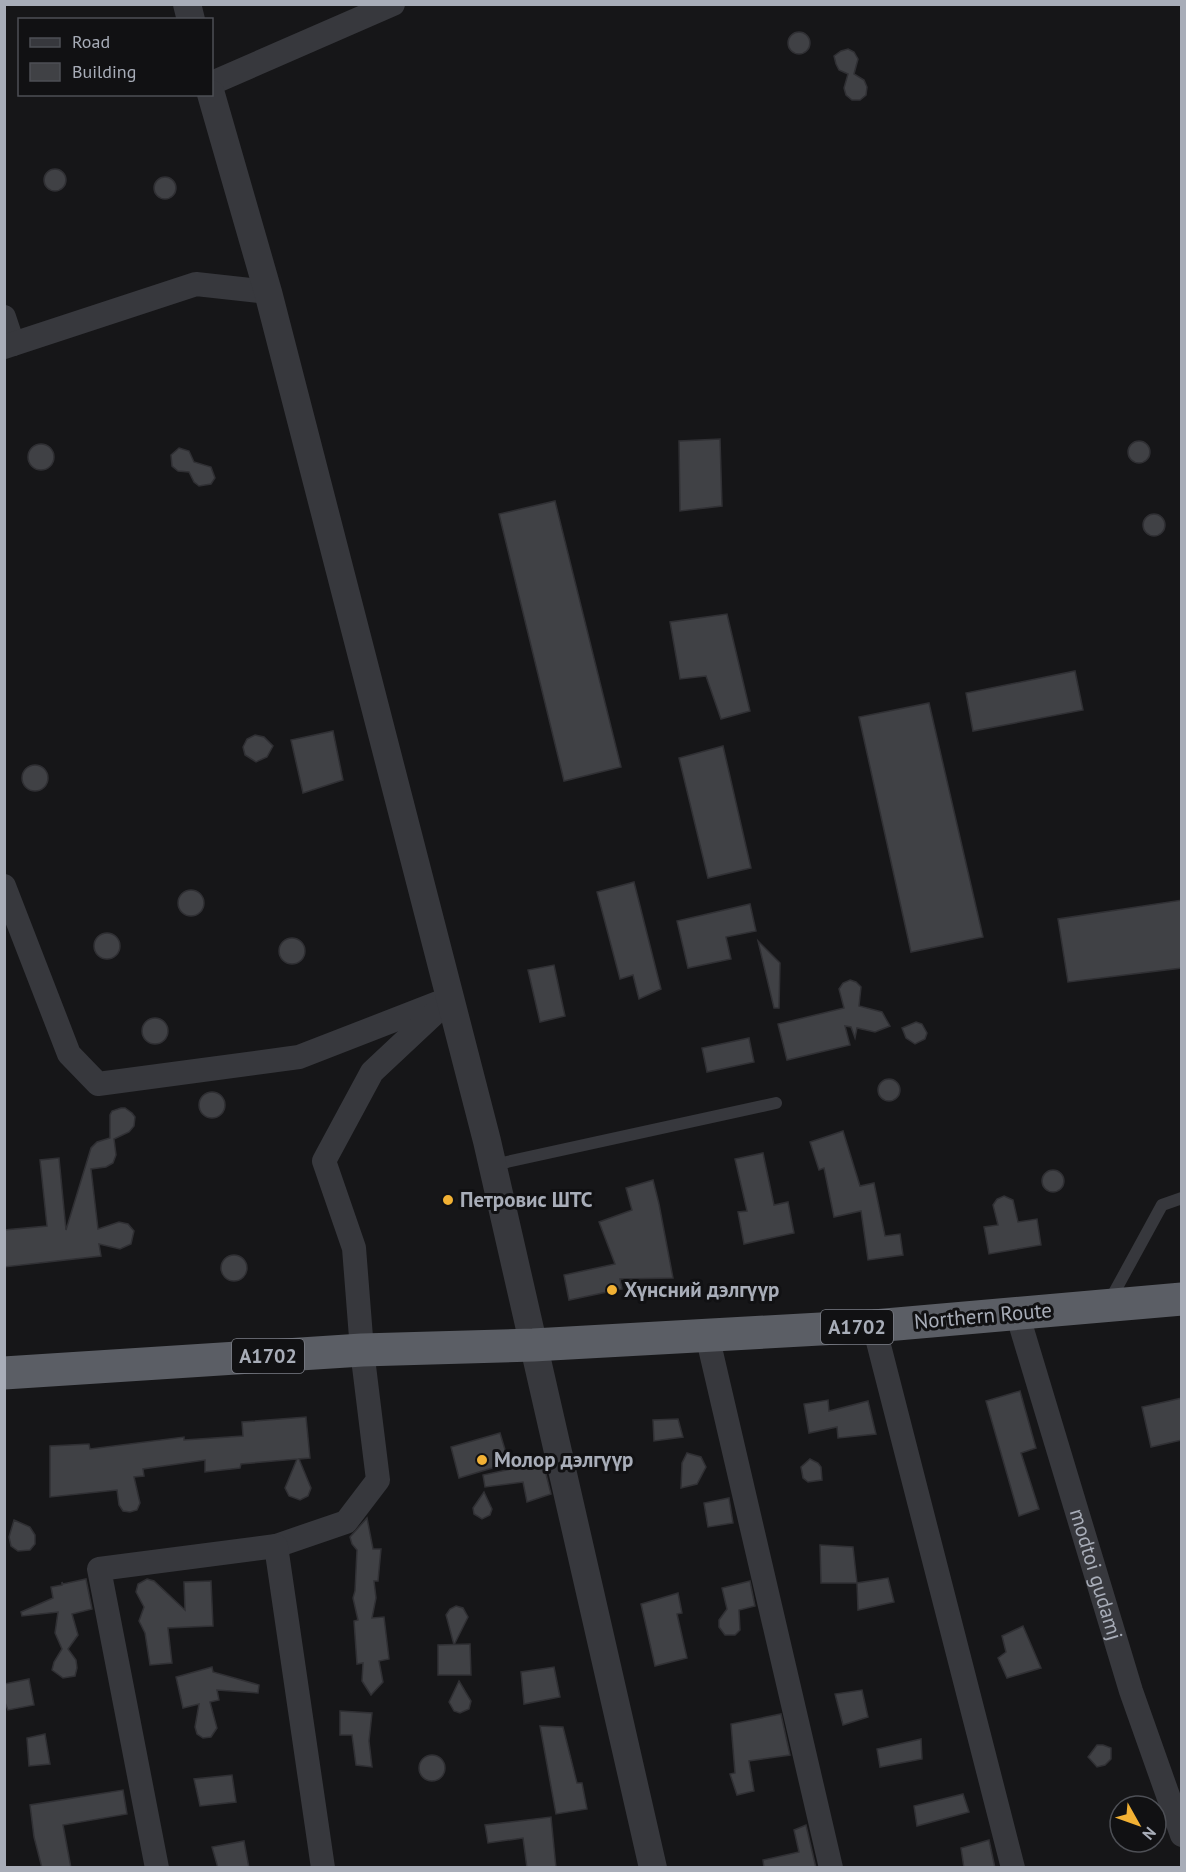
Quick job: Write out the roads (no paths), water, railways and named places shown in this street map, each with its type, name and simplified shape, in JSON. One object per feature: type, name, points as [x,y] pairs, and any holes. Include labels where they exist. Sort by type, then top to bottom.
[{"type":"highway","name":"Northern Route","points":[[533,1345],[874,1326],[1182,1299]]},
{"type":"highway","name":"A1702","points":[[4,1373],[362,1350],[533,1345]]},
{"type":"street","points":[[213,83],[393,4]]},
{"type":"street","points":[[212,96],[268,292],[452,998],[493,1165],[653,1868]]},
{"type":"street","points":[[4,317],[9,346],[196,284],[268,292]]},
{"type":"street","points":[[4,886],[69,1054],[98,1084],[299,1057],[452,998]]},
{"type":"street","points":[[157,1868],[99,1569],[276,1546],[346,1522],[378,1480],[362,1350],[354,1248],[324,1161],[372,1072],[452,998]]},
{"type":"street","name":"modtoi gudamj","points":[[1017,1313],[1131,1691],[1182,1835]]},
{"type":"street","points":[[874,1326],[1013,1868]]},
{"type":"street","points":[[707,1335],[831,1868]]},
{"type":"street","points":[[276,1546],[322,1868]]},
{"type":"lane","points":[[493,1165],[776,1103]]},
{"type":"lane","points":[[1107,1305],[1162,1205],[1182,1198]]},
{"type":"place","name":"Петровис ШТС","points":[[448,1200]]},
{"type":"place","name":"Хүнсний дэлгүүр","points":[[612,1290]]},
{"type":"place","name":"Молор дэлгүүр","points":[[482,1460]]}]
